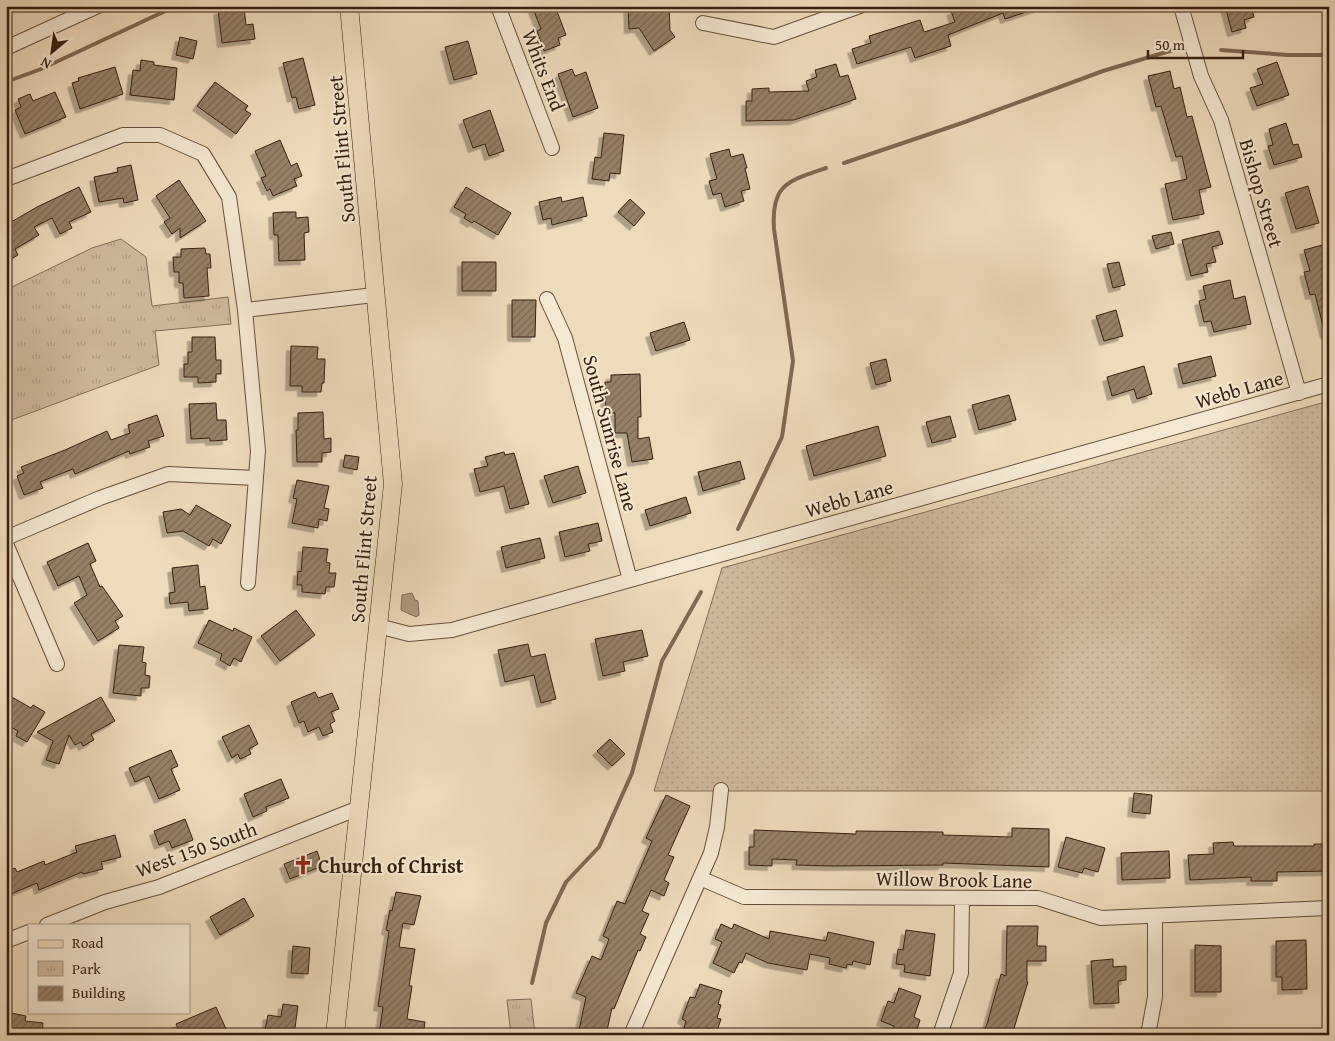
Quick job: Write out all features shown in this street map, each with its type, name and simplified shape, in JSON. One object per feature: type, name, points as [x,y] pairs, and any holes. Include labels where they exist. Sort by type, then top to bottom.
[{"type":"main road","name":"South Flint Street","points":[[335,1035],[393,484],[374,295],[349,6]]},
{"type":"street","points":[[6,48],[98,6]]},
{"type":"street","name":"Whits End","points":[[498,6],[552,148]]},
{"type":"street","points":[[703,23],[774,37],[860,6]]},
{"type":"street","name":"Bishop Street","points":[[1181,6],[1201,76],[1221,120],[1299,393]]},
{"type":"street","points":[[6,179],[123,135],[160,135],[203,154],[229,197],[246,310],[258,451],[248,583]]},
{"type":"street","points":[[246,310],[374,295]]},
{"type":"street","name":"South Sunrise Lane","points":[[547,299],[565,338],[630,580]]},
{"type":"street","name":"Webb Lane","points":[[378,626],[409,634],[452,630],[1329,384]]},
{"type":"street","points":[[6,538],[100,498],[168,474],[256,478]]},
{"type":"street","points":[[6,544],[57,664]]},
{"type":"street","points":[[631,1035],[711,853],[717,827],[721,790]]},
{"type":"street","name":"West 150 South","points":[[50,924],[105,902],[159,887],[359,808]]},
{"type":"street","name":"Willow Brook Lane","points":[[700,878],[744,897],[1038,898],[1101,918],[1329,908]]},
{"type":"street","points":[[940,1035],[961,973],[962,898]]},
{"type":"street","points":[[1148,1035],[1155,997],[1155,916]]},
{"type":"street","points":[[6,941],[28,932]]},
{"type":"green space","points":[[121,239],[146,257],[152,306],[228,297],[231,324],[155,331],[159,365],[6,422],[6,291],[92,248]]},
{"type":"green space","points":[[1329,401],[1329,791],[654,791],[722,568]]},
{"type":"green space","points":[[531,999],[535,1035],[511,1035],[507,1000]]},
{"type":"shaded area","points":[[412,593],[415,600],[418,601],[419,615],[416,617],[401,610],[402,595]]},
{"type":"building","points":[[532,6],[555,6],[566,35],[558,38],[560,45],[544,51],[537,31],[541,29]]},
{"type":"building","points":[[628,6],[669,6],[670,30],[675,37],[654,51],[639,28],[629,29]]},
{"type":"building","points":[[964,6],[1038,6],[1038,8],[1005,19],[1003,13],[948,35],[951,46],[915,58],[911,47],[857,64],[852,49],[871,43],[869,36],[920,20],[924,32],[955,22],[951,11]]},
{"type":"building","points":[[1225,6],[1251,6],[1254,17],[1244,20],[1246,28],[1232,32]]},
{"type":"building","points":[[244,7],[246,25],[253,24],[255,39],[222,43],[218,10]]},
{"type":"building","points":[[180,37],[197,41],[193,59],[176,55]]},
{"type":"building","points":[[468,41],[477,74],[454,80],[445,47]]},
{"type":"building","points":[[303,58],[315,105],[299,109],[296,97],[292,98],[283,63]]},
{"type":"building","points":[[141,60],[154,62],[154,65],[177,68],[174,100],[130,95],[133,70],[140,71]]},
{"type":"building","points":[[1277,62],[1289,95],[1257,106],[1250,88],[1263,84],[1257,69]]},
{"type":"building","points":[[836,64],[840,77],[848,75],[856,99],[794,120],[746,121],[746,101],[752,101],[752,89],[769,88],[769,92],[809,91],[806,81],[817,77],[815,70]]},
{"type":"building","points":[[115,67],[123,94],[80,109],[72,83],[79,81],[78,78]]},
{"type":"building","points":[[572,69],[575,76],[586,72],[598,108],[573,117],[558,74]]},
{"type":"building","points":[[1170,71],[1174,89],[1180,87],[1187,117],[1192,116],[1211,187],[1199,190],[1204,214],[1173,220],[1165,184],[1187,179],[1182,156],[1176,157],[1161,106],[1156,107],[1148,76]]},
{"type":"building","points":[[215,82],[248,106],[245,110],[251,114],[236,134],[197,106]]},
{"type":"building","points":[[55,92],[66,117],[25,134],[15,110],[21,107],[18,99],[30,94],[33,101]]},
{"type":"building","points":[[490,110],[504,151],[489,156],[485,144],[473,148],[463,120]]},
{"type":"building","points":[[1286,123],[1293,145],[1298,144],[1302,157],[1274,165],[1268,146],[1273,145],[1269,129]]},
{"type":"building","points":[[604,133],[624,135],[620,174],[610,173],[609,181],[592,179],[595,157],[601,158]]},
{"type":"building","points":[[280,140],[291,166],[297,163],[302,176],[294,179],[297,186],[273,196],[270,189],[267,191],[261,178],[266,176],[255,151]]},
{"type":"building","points":[[729,149],[731,157],[743,154],[750,189],[741,191],[744,201],[725,207],[721,193],[713,195],[709,181],[717,179],[710,154]]},
{"type":"building","points":[[131,165],[138,200],[124,203],[123,198],[99,202],[94,177],[118,172],[117,168]]},
{"type":"building","points":[[179,180],[206,221],[180,238],[180,228],[172,234],[164,222],[170,218],[156,196]]},
{"type":"building","points":[[1308,186],[1319,223],[1296,229],[1285,193]]},
{"type":"building","points":[[79,187],[91,212],[69,222],[72,228],[60,234],[52,218],[34,227],[39,235],[15,249],[18,255],[6,262],[6,211],[13,221]]},
{"type":"building","points":[[466,187],[511,213],[498,235],[474,221],[472,223],[464,218],[466,214],[454,207]]},
{"type":"building","points":[[561,197],[562,202],[583,197],[587,216],[552,225],[551,218],[543,220],[539,202]]},
{"type":"building","points":[[630,199],[645,213],[634,226],[618,212]]},
{"type":"building","points":[[296,212],[296,218],[308,217],[309,232],[304,233],[305,260],[279,261],[278,235],[274,235],[273,213]]},
{"type":"building","points":[[1219,231],[1223,244],[1212,247],[1216,262],[1206,264],[1208,272],[1191,276],[1182,240]]},
{"type":"building","points":[[1171,232],[1174,244],[1156,249],[1152,236]]},
{"type":"building","points":[[1326,244],[1329,254],[1329,280],[1326,281],[1329,292],[1329,334],[1325,334],[1315,294],[1310,295],[1304,272],[1310,271],[1304,250]]},
{"type":"building","points":[[205,248],[206,254],[210,254],[211,268],[207,268],[209,296],[184,298],[183,283],[179,283],[179,272],[174,272],[173,257],[181,257],[181,249]]},
{"type":"building","points":[[462,262],[496,262],[496,291],[462,291]]},
{"type":"building","points":[[1119,262],[1125,285],[1113,288],[1107,264]]},
{"type":"building","points":[[1230,280],[1234,299],[1245,296],[1251,324],[1214,332],[1211,321],[1204,322],[1199,301],[1206,299],[1203,286]]},
{"type":"building","points":[[512,300],[536,300],[535,337],[512,337]]},
{"type":"building","points":[[1116,310],[1123,336],[1104,341],[1096,316]]},
{"type":"building","points":[[684,322],[690,340],[656,351],[650,333]]},
{"type":"building","points":[[192,337],[215,337],[216,360],[221,360],[221,374],[216,374],[216,382],[198,383],[198,377],[184,377],[184,364],[188,364],[188,352],[192,352]]},
{"type":"building","points":[[291,346],[318,347],[317,359],[325,359],[324,383],[322,383],[321,392],[302,392],[302,386],[290,386]]},
{"type":"building","points":[[1211,356],[1216,376],[1183,384],[1178,364]]},
{"type":"building","points":[[886,359],[891,381],[876,385],[870,363]]},
{"type":"building","points":[[1144,366],[1152,394],[1137,399],[1134,389],[1112,396],[1107,377]]},
{"type":"building","points":[[640,374],[641,417],[638,417],[638,439],[649,437],[653,459],[632,462],[627,433],[615,433],[615,413],[606,413],[605,382],[611,382],[611,375]]},
{"type":"building","points":[[1009,395],[1016,420],[979,430],[972,405]]},
{"type":"building","points":[[216,403],[217,420],[226,420],[227,440],[210,441],[210,438],[191,439],[189,404]]},
{"type":"building","points":[[323,412],[324,439],[331,438],[331,452],[322,453],[322,462],[297,462],[296,430],[298,430],[298,413]]},
{"type":"building","points":[[157,415],[164,436],[148,441],[150,447],[130,454],[129,451],[75,474],[73,469],[40,482],[43,488],[24,495],[17,476],[24,473],[21,467],[107,431],[111,440],[130,433],[128,425]]},
{"type":"building","points":[[950,416],[956,437],[932,443],[926,422]]},
{"type":"building","points":[[878,426],[886,456],[814,476],[806,446]]},
{"type":"building","points":[[504,452],[505,455],[514,453],[529,504],[510,509],[504,486],[480,492],[474,469],[488,466],[485,457]]},
{"type":"building","points":[[345,455],[359,457],[357,470],[343,467]]},
{"type":"building","points":[[740,461],[745,479],[703,491],[698,472]]},
{"type":"building","points":[[578,466],[586,493],[553,503],[544,476]]},
{"type":"building","points":[[297,480],[329,486],[324,508],[329,509],[327,521],[319,519],[318,528],[292,523],[297,499],[293,498]]},
{"type":"building","points":[[686,497],[691,513],[650,526],[645,510]]},
{"type":"building","points":[[196,505],[231,525],[221,544],[213,539],[209,546],[183,531],[167,533],[163,512],[181,509],[190,515]]},
{"type":"building","points":[[598,523],[602,541],[588,544],[590,551],[565,557],[559,532]]},
{"type":"building","points":[[540,538],[545,558],[506,568],[501,547]]},
{"type":"building","points":[[88,543],[96,561],[90,564],[100,587],[102,586],[123,616],[115,621],[119,628],[98,641],[74,603],[87,595],[79,576],[58,586],[47,562]]},
{"type":"building","points":[[303,547],[328,549],[326,562],[330,563],[329,573],[336,573],[334,587],[326,587],[325,594],[302,592],[302,585],[297,585],[298,571],[301,572]]},
{"type":"building","points":[[198,565],[200,587],[205,586],[208,609],[189,611],[188,602],[170,604],[169,593],[175,592],[172,568]]},
{"type":"building","points":[[296,610],[315,635],[280,661],[261,636]]},
{"type":"building","points":[[209,620],[233,631],[234,628],[252,637],[241,662],[234,658],[230,666],[220,660],[222,654],[198,643]]},
{"type":"building","points":[[642,630],[648,656],[623,662],[625,671],[603,676],[595,639]]},
{"type":"building","points":[[528,644],[531,657],[545,654],[556,699],[541,703],[534,675],[505,682],[498,650]]},
{"type":"building","points":[[119,645],[144,647],[142,662],[146,663],[145,675],[150,676],[149,688],[141,688],[141,696],[113,693]]},
{"type":"building","points":[[315,692],[318,698],[332,693],[339,709],[331,712],[335,721],[330,724],[333,732],[323,736],[319,727],[308,732],[304,721],[299,723],[291,702]]},
{"type":"building","points":[[10,696],[31,708],[33,705],[45,712],[27,742],[16,736],[18,731],[6,724],[6,702]]},
{"type":"building","points":[[101,697],[115,721],[91,734],[94,740],[83,746],[81,742],[75,745],[69,735],[59,764],[46,760],[53,741],[37,732]]},
{"type":"building","points":[[249,725],[258,744],[249,749],[251,754],[240,759],[238,754],[232,758],[222,737]]},
{"type":"building","points":[[610,739],[625,754],[612,766],[597,751]]},
{"type":"building","points":[[171,750],[178,766],[171,769],[180,790],[159,799],[149,776],[135,782],[129,768]]},
{"type":"building","points":[[281,779],[289,798],[266,807],[267,811],[253,817],[244,794]]},
{"type":"building","points":[[1134,793],[1152,795],[1150,814],[1132,812]]},
{"type":"building","points":[[666,795],[690,806],[668,855],[674,857],[664,880],[669,883],[664,896],[651,890],[642,911],[649,914],[640,934],[646,937],[640,951],[638,950],[614,1009],[612,1008],[606,1035],[578,1035],[586,997],[576,993],[592,956],[601,960],[609,939],[603,936],[617,901],[625,904],[652,841],[646,838]]},
{"type":"building","points":[[185,819],[193,840],[172,848],[169,841],[159,845],[154,831]]},
{"type":"building","points":[[1012,828],[1049,829],[1049,867],[943,863],[943,865],[796,865],[797,860],[772,859],[772,866],[749,865],[749,847],[754,847],[754,830],[856,834],[856,831],[943,832],[943,835],[1012,837]]},
{"type":"building","points":[[115,835],[121,857],[101,862],[103,869],[83,874],[82,872],[39,890],[37,883],[6,896],[6,872],[15,868],[17,872],[44,861],[45,865],[77,852],[75,846]]},
{"type":"building","points":[[1066,837],[1105,848],[1098,872],[1084,868],[1082,873],[1058,867]]},
{"type":"building","points":[[1233,842],[1234,846],[1314,846],[1314,844],[1329,844],[1329,871],[1277,872],[1277,881],[1251,881],[1251,877],[1190,880],[1188,855],[1214,854],[1213,843]]},
{"type":"building","points":[[317,851],[322,866],[290,879],[284,864]]},
{"type":"building","points":[[1169,851],[1170,878],[1122,880],[1121,853]]},
{"type":"building","points":[[396,892],[421,896],[414,925],[403,923],[399,947],[415,949],[409,986],[412,986],[407,1019],[425,1022],[423,1035],[379,1035],[383,1007],[378,1006],[389,931],[386,930]]},
{"type":"building","points":[[244,898],[254,916],[220,935],[210,917]]},
{"type":"building","points":[[721,924],[732,929],[734,924],[769,939],[770,931],[826,941],[828,932],[874,942],[870,965],[853,961],[852,965],[847,964],[846,968],[829,964],[830,958],[810,954],[807,970],[768,963],[746,953],[742,963],[739,962],[734,973],[713,963],[722,942],[715,939]]},
{"type":"building","points":[[1007,926],[1038,926],[1037,946],[1046,946],[1046,961],[1027,961],[1028,982],[1012,1035],[982,1035],[987,1024],[1001,974],[1006,976]]},
{"type":"building","points":[[906,930],[935,934],[930,976],[904,972],[905,965],[896,964],[898,949],[903,950]]},
{"type":"building","points":[[1306,940],[1307,989],[1282,990],[1282,977],[1276,977],[1276,941]]},
{"type":"building","points":[[1195,945],[1221,946],[1221,992],[1195,992]]},
{"type":"building","points":[[293,946],[310,948],[308,974],[291,973]]},
{"type":"building","points":[[1113,959],[1113,967],[1126,966],[1126,980],[1118,981],[1119,1003],[1094,1004],[1091,961]]},
{"type":"building","points":[[700,984],[722,991],[718,1004],[721,1005],[717,1018],[721,1019],[717,1031],[707,1028],[704,1035],[684,1028],[686,1021],[682,1019],[690,997],[695,998]]},
{"type":"building","points":[[899,988],[921,996],[914,1017],[920,1020],[916,1033],[912,1032],[911,1035],[891,1033],[894,1026],[881,1021],[888,1001],[894,1003]]},
{"type":"building","points":[[283,1004],[298,1006],[294,1035],[273,1035],[274,1031],[265,1030],[268,1015],[281,1017]]},
{"type":"building","points":[[216,1007],[226,1029],[212,1035],[181,1035],[176,1024]]},
{"type":"building","points":[[11,1013],[26,1016],[25,1021],[43,1023],[42,1035],[8,1034]]},
{"type":"waterway","points":[[6,82],[41,69],[176,6]]},
{"type":"waterway","points":[[844,163],[962,123],[1103,71],[1173,50]]},
{"type":"waterway","points":[[1221,50],[1288,55],[1329,55]]},
{"type":"waterway","points":[[738,529],[782,437],[793,361],[774,229],[776,202],[779,193],[792,181],[826,168]]},
{"type":"waterway","points":[[532,983],[546,923],[566,882],[599,847],[632,773],[662,661],[701,592]]},
{"type":"place","name":"Church of Christ","points":[[303,865]]}]
